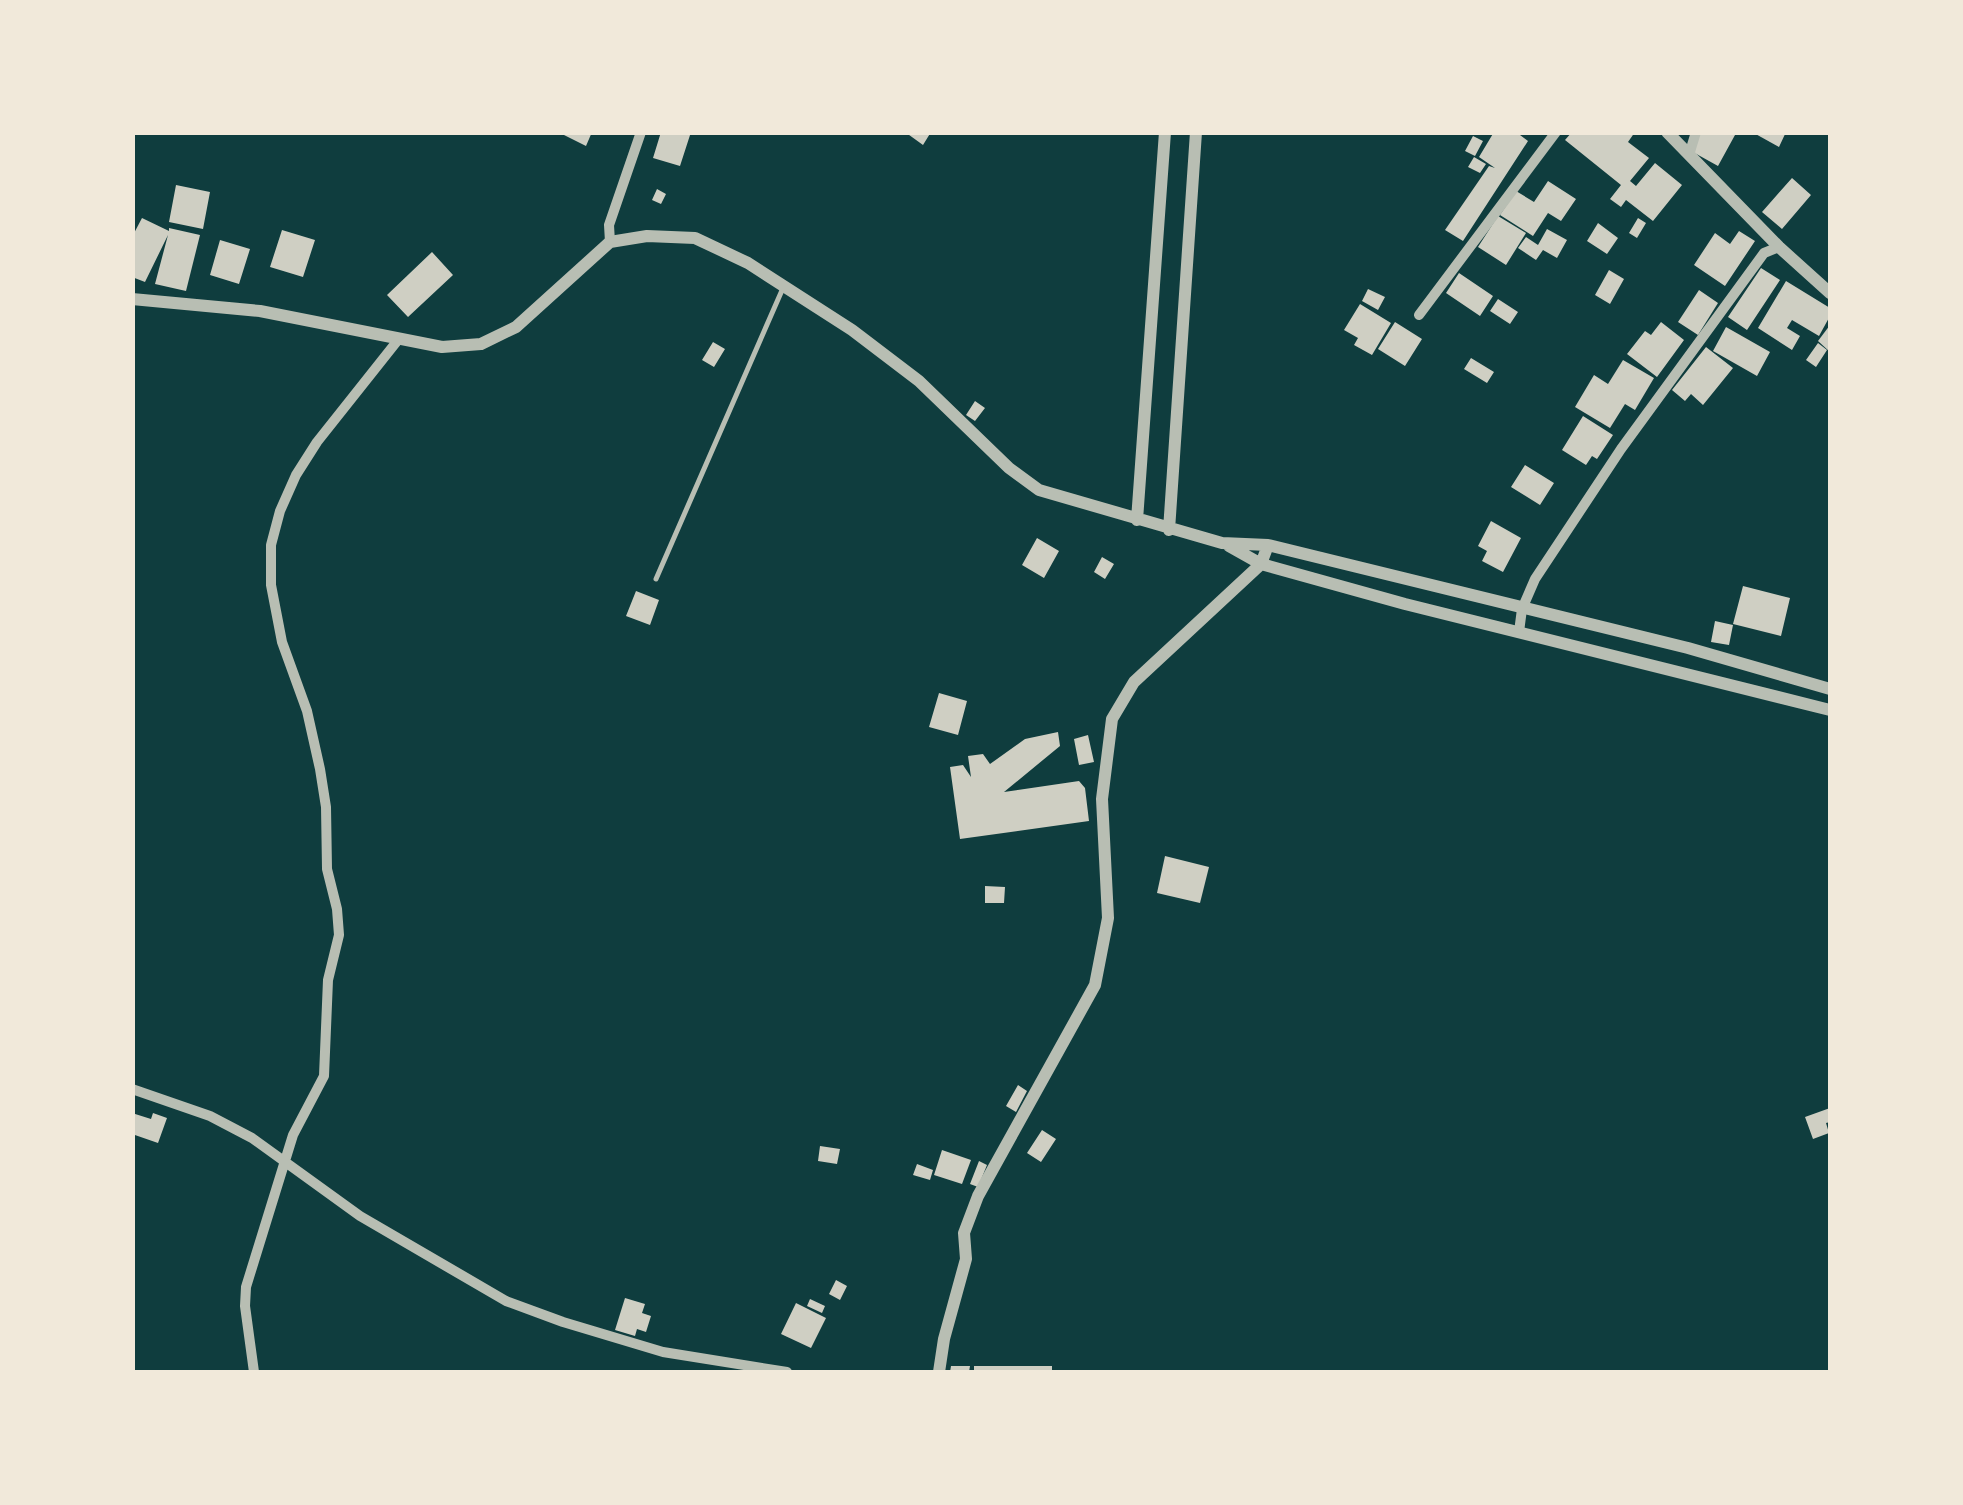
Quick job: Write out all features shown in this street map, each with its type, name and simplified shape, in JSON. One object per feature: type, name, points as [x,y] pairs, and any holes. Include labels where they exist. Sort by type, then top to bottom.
[{"type":"street","points":[[610,242],[610,226],[641,132]]},
{"type":"street","points":[[1137,520],[1165,132]]},
{"type":"street","points":[[1170,530],[1196,132]]},
{"type":"street","points":[[1419,316],[1556,132]]},
{"type":"street","points":[[1667,132],[1779,247],[1830,292]]},
{"type":"street","points":[[1688,155],[1696,132]]},
{"type":"street","points":[[132,299],[260,311],[398,340],[463,347],[502,337],[610,242],[647,236],[695,238],[784,284],[852,330],[919,381],[1024,481],[1067,500],[1222,543],[1268,545],[1688,648],[1830,689]]},
{"type":"street","points":[[1519,632],[1522,609],[1535,579],[1621,449],[1764,253],[1779,247]]},
{"type":"street","points":[[254,1372],[246,1287],[284,1159],[324,1076],[328,980],[339,935],[327,869],[326,807],[320,769],[307,711],[282,642],[272,585],[271,545],[280,510],[317,442],[398,340]]},
{"type":"street","points":[[1222,543],[1261,564],[1830,710]]},
{"type":"street","points":[[939,1372],[966,1259],[964,1233],[978,1196],[1094,984],[1108,918],[1102,799],[1112,719],[1134,682],[1261,564],[1268,545]]},
{"type":"street","points":[[132,1089],[210,1116],[284,1159],[360,1216],[518,1306],[663,1352],[787,1372]]},
{"type":"lane","points":[[656,578],[784,284]]},
{"type":"building","points":[[558,132],[592,132],[586,146]]},
{"type":"building","points":[[661,132],[691,132],[680,166],[653,158]]},
{"type":"building","points":[[905,132],[931,132],[923,145]]},
{"type":"building","points":[[1494,132],[1516,132],[1528,141],[1463,241],[1445,230],[1489,166],[1495,168],[1479,157]]},
{"type":"building","points":[[1572,132],[1635,132],[1628,142],[1649,158],[1630,181],[1636,186],[1655,163],[1682,185],[1653,221],[1626,200],[1621,207],[1610,199],[1621,185],[1565,140]]},
{"type":"building","points":[[1701,132],[1735,135],[1718,166],[1691,151]]},
{"type":"building","points":[[1752,132],[1786,132],[1779,147]]},
{"type":"building","points":[[1473,136],[1483,141],[1475,156],[1465,151]]},
{"type":"building","points":[[1474,157],[1486,164],[1480,173],[1468,167]]},
{"type":"building","points":[[1792,178],[1811,195],[1782,229],[1762,212]]},
{"type":"building","points":[[1548,181],[1576,199],[1561,221],[1548,213],[1533,236],[1500,215],[1516,191],[1534,202]]},
{"type":"building","points":[[176,185],[210,192],[203,229],[169,222]]},
{"type":"building","points":[[657,189],[666,194],[661,204],[652,200]]},
{"type":"building","points":[[1498,216],[1526,233],[1506,265],[1478,247]]},
{"type":"building","points":[[142,218],[169,231],[200,235],[186,291],[155,284],[168,235],[145,282],[132,277],[132,237]]},
{"type":"building","points":[[1638,218],[1646,223],[1637,238],[1629,233]]},
{"type":"building","points":[[1598,223],[1618,238],[1607,254],[1587,241]]},
{"type":"building","points":[[1547,229],[1567,240],[1557,258],[1543,250],[1536,260],[1518,248],[1526,237],[1538,245]]},
{"type":"building","points":[[282,230],[315,240],[303,277],[270,267]]},
{"type":"building","points":[[1739,231],[1755,241],[1725,286],[1694,265],[1715,233],[1730,244]]},
{"type":"building","points":[[220,240],[250,249],[239,284],[210,275]]},
{"type":"building","points":[[432,252],[453,275],[408,317],[387,295]]},
{"type":"building","points":[[1761,268],[1780,280],[1747,330],[1728,317]]},
{"type":"building","points":[[1609,270],[1624,279],[1610,304],[1595,295]]},
{"type":"building","points":[[1459,273],[1493,296],[1480,316],[1446,293]]},
{"type":"building","points":[[1786,281],[1830,308],[1819,336],[1792,320],[1787,328],[1800,336],[1792,350],[1758,328]]},
{"type":"building","points":[[1368,289],[1385,297],[1378,310],[1362,301]]},
{"type":"building","points":[[1699,290],[1718,303],[1698,335],[1678,322]]},
{"type":"building","points":[[1498,299],[1518,312],[1510,324],[1490,311]]},
{"type":"building","points":[[1360,304],[1391,323],[1372,355],[1354,345],[1358,338],[1344,330]]},
{"type":"building","points":[[1395,322],[1422,339],[1405,366],[1378,349]]},
{"type":"building","points":[[1661,322],[1684,340],[1657,377],[1627,354],[1645,331],[1651,335]]},
{"type":"building","points":[[1830,325],[1830,352],[1818,341]]},
{"type":"building","points":[[1726,327],[1770,352],[1757,376],[1713,351]]},
{"type":"building","points":[[713,342],[725,349],[714,367],[702,360]]},
{"type":"building","points":[[1818,343],[1827,350],[1816,367],[1806,360]]},
{"type":"building","points":[[1706,347],[1733,368],[1703,405],[1691,394],[1685,401],[1672,390]]},
{"type":"building","points":[[1471,358],[1494,372],[1487,383],[1464,369]]},
{"type":"building","points":[[1623,360],[1654,378],[1635,410],[1625,404],[1610,428],[1575,407],[1594,375],[1608,384]]},
{"type":"building","points":[[975,401],[985,408],[975,421],[966,415]]},
{"type":"building","points":[[1583,416],[1613,435],[1597,459],[1592,456],[1586,465],[1562,450]]},
{"type":"building","points":[[1525,465],[1554,483],[1540,505],[1511,487]]},
{"type":"building","points":[[1491,521],[1521,538],[1503,572],[1482,561],[1487,551],[1478,546]]},
{"type":"building","points":[[1037,538],[1059,551],[1044,578],[1022,565]]},
{"type":"building","points":[[1102,557],[1114,564],[1105,579],[1094,572]]},
{"type":"building","points":[[1743,586],[1790,598],[1781,636],[1733,624]]},
{"type":"building","points":[[636,591],[659,600],[650,625],[626,616]]},
{"type":"building","points":[[1715,621],[1733,625],[1729,645],[1711,642]]},
{"type":"building","points":[[939,693],[967,701],[958,735],[929,727]]},
{"type":"building","points":[[1058,732],[1060,746],[1004,792],[1079,781],[1085,788],[1089,821],[960,839],[950,767],[963,765],[971,777],[968,756],[983,754],[990,764],[1025,739]]},
{"type":"building","points":[[1088,735],[1094,762],[1079,765],[1074,739]]},
{"type":"building","points":[[1165,856],[1209,867],[1200,903],[1157,893]]},
{"type":"building","points":[[985,886],[1005,887],[1004,903],[985,903]]},
{"type":"building","points":[[1018,1085],[1027,1091],[1016,1112],[1006,1106]]},
{"type":"building","points":[[1830,1108],[1830,1122],[1826,1123],[1829,1133],[1813,1139],[1805,1117]]},
{"type":"building","points":[[132,1113],[151,1119],[153,1113],[167,1118],[158,1143],[132,1134]]},
{"type":"building","points":[[1042,1130],[1056,1139],[1041,1162],[1027,1153]]},
{"type":"building","points":[[820,1146],[840,1149],[837,1164],[818,1161]]},
{"type":"building","points":[[942,1150],[971,1160],[962,1184],[934,1175]]},
{"type":"building","points":[[979,1161],[987,1165],[978,1187],[970,1184]]},
{"type":"building","points":[[917,1164],[933,1170],[930,1180],[913,1175]]},
{"type":"building","points":[[836,1280],[847,1286],[840,1300],[829,1294]]},
{"type":"building","points":[[625,1298],[645,1304],[642,1313],[651,1316],[646,1332],[637,1329],[635,1336],[615,1330]]},
{"type":"building","points":[[810,1299],[825,1306],[822,1313],[807,1306]]},
{"type":"building","points":[[796,1303],[826,1318],[811,1348],[781,1334]]},
{"type":"building","points":[[951,1366],[970,1366],[969,1372],[950,1372]]},
{"type":"building","points":[[974,1366],[1052,1366],[1052,1372],[974,1372]]}]
